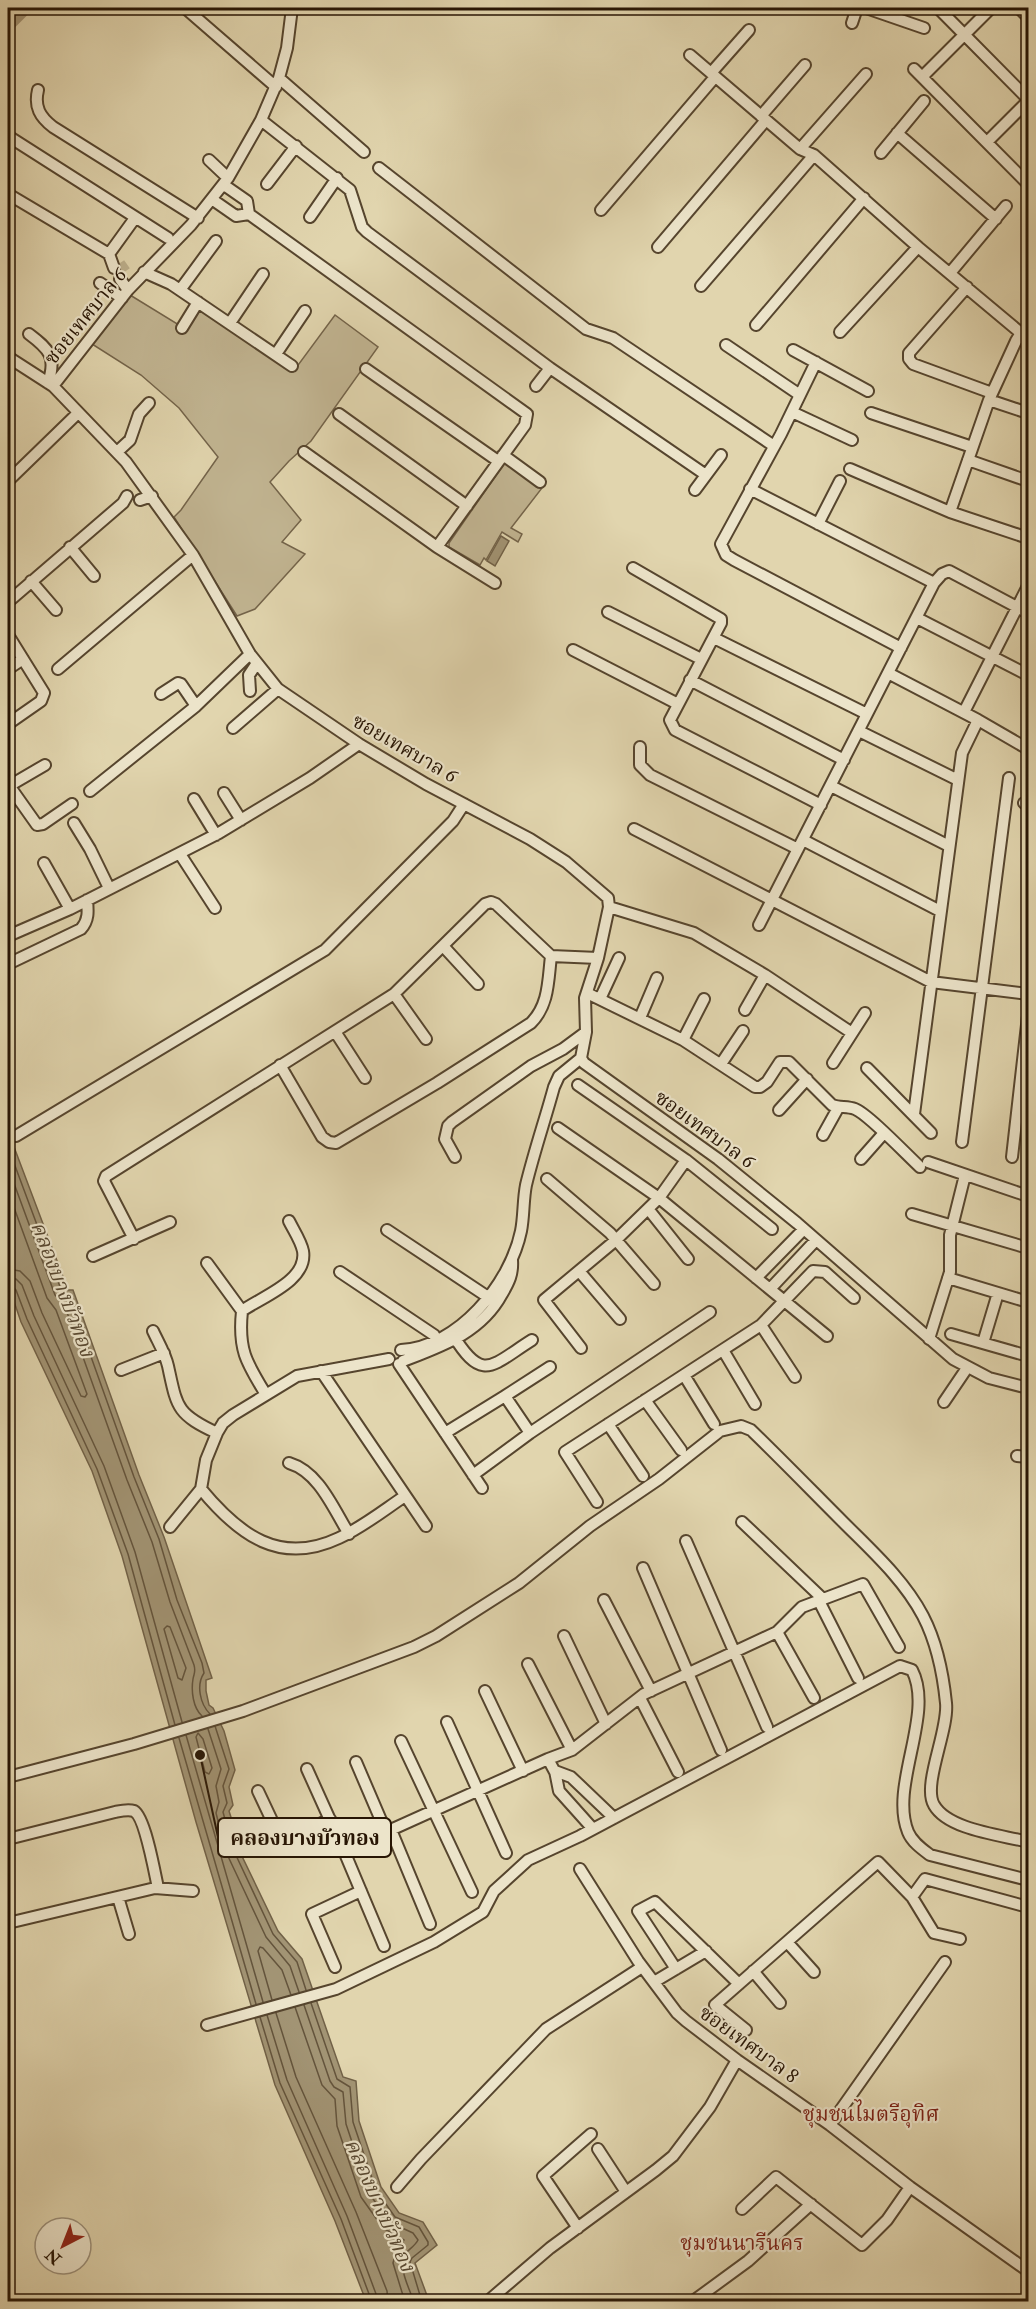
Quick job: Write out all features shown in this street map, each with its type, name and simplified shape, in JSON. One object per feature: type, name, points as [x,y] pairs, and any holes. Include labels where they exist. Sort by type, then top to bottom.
[{"type":"street","points":[[185,8],[364,152]]},
{"type":"street","name":"ซอยเทศบาล 6","points":[[292,8],[287,48],[277,82],[261,120],[226,182],[198,219],[144,272],[50,384],[117,452],[152,496],[193,555],[253,658],[278,689],[359,744],[530,839],[566,862],[608,898],[609,907]]},
{"type":"street","points":[[852,23],[857,8]]},
{"type":"street","points":[[866,8],[924,28]]},
{"type":"street","points":[[938,8],[1029,100],[987,142]]},
{"type":"street","points":[[991,8],[918,73],[1029,184]]},
{"type":"street","points":[[1019,8],[1029,17]]},
{"type":"street","points":[[601,210],[748,30]]},
{"type":"street","points":[[690,55],[800,149],[814,155],[918,247],[1025,336],[990,396],[950,512]]},
{"type":"street","points":[[658,247],[805,65]]},
{"type":"street","points":[[800,149],[866,74]]},
{"type":"street","points":[[38,90],[36,101],[38,109],[44,120],[53,128],[198,219]]},
{"type":"street","points":[[881,153],[924,101]]},
{"type":"street","points":[[261,120],[350,190],[362,227],[367,232],[550,368],[706,475]]},
{"type":"street","points":[[897,133],[996,219]]},
{"type":"street","points":[[8,136],[168,238]]},
{"type":"street","points":[[267,184],[296,147]]},
{"type":"street","points":[[701,286],[814,155]]},
{"type":"street","points":[[209,160],[226,182],[247,201],[249,214]]},
{"type":"street","points":[[379,168],[586,329],[613,338],[774,446]]},
{"type":"street","points":[[310,218],[337,178]]},
{"type":"street","points":[[8,194],[117,266],[128,290]]},
{"type":"street","points":[[756,325],[864,198]]},
{"type":"street","points":[[213,200],[236,216],[249,214],[527,414],[525,425],[437,547]]},
{"type":"street","points":[[950,273],[1006,206]]},
{"type":"street","points":[[117,266],[135,218]]},
{"type":"street","points":[[180,290],[216,242]]},
{"type":"street","points":[[840,332],[918,247]]},
{"type":"street","points":[[144,272],[180,290],[292,366]]},
{"type":"street","points":[[230,323],[263,274]]},
{"type":"street","points":[[100,283],[128,290]]},
{"type":"street","points":[[967,287],[909,353],[909,359],[913,364],[1029,413]]},
{"type":"street","points":[[182,328],[198,302]]},
{"type":"street","points":[[276,354],[306,311]]},
{"type":"street","points":[[8,357],[50,384],[51,354],[29,334]]},
{"type":"street","points":[[726,345],[800,395]]},
{"type":"street","points":[[794,350],[868,392]]},
{"type":"street","points":[[816,362],[792,412],[721,544],[726,555],[901,648]]},
{"type":"street","points":[[536,386],[550,368]]},
{"type":"street","points":[[366,369],[540,483]]},
{"type":"street","points":[[117,452],[130,440],[139,414],[149,403]]},
{"type":"street","points":[[792,412],[852,440]]},
{"type":"street","points":[[8,481],[78,413]]},
{"type":"street","points":[[871,413],[972,447]]},
{"type":"street","points":[[339,414],[467,506]]},
{"type":"street","points":[[304,452],[437,547],[495,583]]},
{"type":"street","points":[[695,490],[721,455]]},
{"type":"street","points":[[968,460],[1029,481]]},
{"type":"street","points":[[850,469],[950,512],[1029,538]]},
{"type":"street","points":[[8,602],[70,547],[131,498],[140,481]]},
{"type":"street","points":[[818,524],[840,481]]},
{"type":"street","points":[[750,489],[934,583]]},
{"type":"street","points":[[131,498],[152,496]]},
{"type":"street","points":[[70,547],[94,576]]},
{"type":"street","points":[[58,669],[193,555]]},
{"type":"street","points":[[633,568],[718,616],[721,623],[670,720],[675,730],[821,804]]},
{"type":"street","points":[[759,925],[934,583],[942,574],[949,571],[1029,613]]},
{"type":"street","points":[[31,581],[56,610]]},
{"type":"street","points":[[964,712],[1028,586]]},
{"type":"street","points":[[608,612],[701,659]]},
{"type":"street","points":[[916,618],[1029,675]]},
{"type":"street","points":[[8,635],[44,693],[41,701],[8,724]]},
{"type":"street","points":[[714,638],[867,714]]},
{"type":"street","points":[[573,650],[678,704]]},
{"type":"street","points":[[249,691],[249,675],[253,658]]},
{"type":"street","points":[[90,791],[253,658]]},
{"type":"street","points":[[8,669],[23,659]]},
{"type":"street","points":[[888,673],[1029,749]]},
{"type":"street","points":[[690,680],[844,760]]},
{"type":"street","points":[[161,694],[178,683],[181,684],[196,706]]},
{"type":"street","points":[[233,728],[278,689]]},
{"type":"street","points":[[914,1114],[962,753],[978,720]]},
{"type":"street","points":[[859,731],[958,780]]},
{"type":"street","points":[[8,936],[70,909],[216,835],[310,778],[359,744]]},
{"type":"street","points":[[640,747],[640,765],[650,775],[940,911]]},
{"type":"street","points":[[45,765],[8,785],[37,825],[43,825],[72,804]]},
{"type":"street","points":[[962,1142],[1009,778]]},
{"type":"street","points":[[831,786],[949,846]]},
{"type":"street","points":[[224,792],[241,820]]},
{"type":"street","points":[[194,799],[216,835]]},
{"type":"street","points":[[16,1136],[325,950],[453,821],[465,804]]},
{"type":"street","points":[[74,823],[109,888]]},
{"type":"street","points":[[634,829],[931,982],[1029,994]]},
{"type":"street","points":[[180,854],[215,908]]},
{"type":"street","points":[[44,863],[70,909]]},
{"type":"street","points":[[8,964],[81,929],[88,915],[87,900]]},
{"type":"street","points":[[134,1239],[104,1178],[280,1065],[336,1033],[394,994],[485,904],[491,902],[551,956],[598,958]]},
{"type":"street","points":[[170,1527],[201,1490],[206,1460],[217,1433],[228,1419],[266,1393],[297,1376],[398,1359],[439,1343],[479,1323],[512,1275],[512,1260],[521,1232],[526,1185],[554,1087],[559,1076],[581,1058],[586,1032],[587,993],[598,958],[609,907],[694,933],[765,975],[852,1033]]},
{"type":"street","points":[[443,946],[478,984]]},
{"type":"street","points":[[280,1065],[322,1137],[329,1142],[336,1143],[437,1083],[531,1023],[541,1014],[545,1004],[551,956]]},
{"type":"street","points":[[600,999],[619,958]]},
{"type":"street","points":[[745,1010],[765,975]]},
{"type":"street","points":[[640,1018],[657,978]]},
{"type":"street","points":[[587,993],[683,1040],[755,1087],[760,1087],[767,1082],[780,1062],[784,1061],[795,1066],[832,1104],[838,1108],[855,1109],[924,1164],[1029,1196]]},
{"type":"street","points":[[394,994],[426,1039]]},
{"type":"street","points":[[683,1040],[704,999]]},
{"type":"street","points":[[833,1063],[865,1012]]},
{"type":"street","points":[[1012,1157],[1029,1016]]},
{"type":"street","points":[[721,1064],[743,1031]]},
{"type":"street","points":[[455,1157],[445,1138],[448,1126],[452,1122],[531,1066],[563,1049],[586,1032]]},
{"type":"street","points":[[336,1033],[364,1078]]},
{"type":"street","points":[[563,1049],[571,1065]]},
{"type":"street","name":"ซอยเทศบาล 6","points":[[581,1058],[588,1067],[718,1159],[804,1229],[929,1339],[967,1368],[989,1378],[1029,1388]]},
{"type":"street","points":[[867,1068],[931,1133]]},
{"type":"street","points":[[779,1110],[807,1079]]},
{"type":"street","points":[[578,1085],[686,1160],[772,1229]]},
{"type":"street","points":[[823,1135],[838,1108]]},
{"type":"street","points":[[558,1128],[659,1198],[827,1336]]},
{"type":"street","points":[[861,1159],[884,1133]]},
{"type":"street","points":[[581,1348],[544,1300],[616,1240],[649,1209],[686,1160]]},
{"type":"street","points":[[929,1339],[948,1278],[952,1225],[965,1175]]},
{"type":"street","points":[[547,1179],[616,1240],[654,1284]]},
{"type":"street","points":[[649,1209],[688,1259]]},
{"type":"street","points":[[912,1214],[1029,1248]]},
{"type":"street","points":[[242,1311],[281,1288],[298,1270],[303,1254],[289,1221]]},
{"type":"street","points":[[93,1256],[170,1222]]},
{"type":"street","points":[[756,1278],[804,1229]]},
{"type":"street","points":[[387,1230],[493,1301]]},
{"type":"street","points":[[770,1288],[816,1240]]},
{"type":"street","points":[[207,1263],[242,1311],[240,1329],[243,1352],[249,1367],[266,1393]]},
{"type":"street","points":[[579,1271],[620,1320]]},
{"type":"street","points":[[597,1502],[565,1452],[761,1325],[813,1271],[825,1272],[854,1298]]},
{"type":"street","points":[[340,1272],[434,1335],[439,1343]]},
{"type":"street","points":[[948,1278],[1029,1302]]},
{"type":"street","points":[[983,1343],[998,1293]]},
{"type":"street","points":[[473,1475],[530,1433],[710,1312]]},
{"type":"street","points":[[761,1325],[795,1377]]},
{"type":"street","points":[[153,1331],[164,1353],[171,1388],[180,1408],[195,1423],[217,1433]]},
{"type":"street","points":[[951,1334],[1029,1356]]},
{"type":"street","points":[[454,1336],[471,1359],[479,1366],[485,1367],[494,1364],[532,1340]]},
{"type":"street","points":[[723,1350],[755,1404]]},
{"type":"street","points":[[121,1370],[164,1353]]},
{"type":"street","points":[[398,1359],[482,1488]]},
{"type":"street","points":[[445,1433],[550,1367]]},
{"type":"street","points":[[944,1402],[967,1368]]},
{"type":"street","points":[[321,1371],[426,1526]]},
{"type":"street","points":[[684,1375],[714,1424]]},
{"type":"street","points":[[506,1396],[530,1433]]},
{"type":"street","points":[[645,1400],[681,1450]]},
{"type":"street","points":[[608,1424],[643,1476]]},
{"type":"street","points":[[8,1777],[134,1744],[243,1711],[414,1647],[436,1636],[519,1583],[590,1526],[659,1479],[720,1431],[741,1426],[751,1430],[878,1557],[911,1595],[924,1617],[934,1639],[941,1668],[947,1713],[930,1790],[933,1804],[942,1815],[955,1824],[1029,1842]]},
{"type":"street","points":[[289,1462],[300,1466],[315,1479],[349,1534]]},
{"type":"street","points":[[201,1490],[230,1521],[248,1535],[272,1546],[293,1550],[311,1549],[349,1534],[405,1496]]},
{"type":"street","points":[[742,1522],[821,1600],[858,1678]]},
{"type":"street","points":[[686,1541],[768,1727]]},
{"type":"street","points":[[643,1568],[690,1673],[721,1750]]},
{"type":"street","points":[[344,1851],[572,1750],[651,1691],[777,1632],[802,1607],[863,1584],[899,1647]]},
{"type":"street","points":[[604,1600],[651,1691]]},
{"type":"street","points":[[777,1632],[814,1698]]},
{"type":"street","points":[[564,1636],[606,1724]]},
{"type":"street","points":[[528,1664],[572,1750]]},
{"type":"street","points":[[207,2025],[336,1989],[434,1942],[483,1912],[494,1891],[528,1860],[593,1829],[896,1668],[907,1667],[912,1670],[918,1681],[919,1699],[904,1800],[908,1832],[918,1847],[930,1855],[1029,1880]]},
{"type":"street","points":[[485,1691],[523,1771]]},
{"type":"street","points":[[640,1698],[678,1772]]},
{"type":"street","points":[[447,1722],[506,1853]]},
{"type":"street","points":[[401,1740],[472,1892]]},
{"type":"street","points":[[548,1760],[555,1772],[559,1791],[593,1829]]},
{"type":"street","points":[[356,1762],[430,1924]]},
{"type":"street","points":[[307,1769],[384,1946]]},
{"type":"street","points":[[555,1772],[571,1777],[614,1818]]},
{"type":"street","points":[[258,1791],[282,1842],[330,1819]]},
{"type":"street","points":[[8,1839],[115,1812],[128,1810],[135,1812],[145,1835],[158,1888]]},
{"type":"street","points":[[746,2030],[715,2005],[878,1862],[912,1897],[934,1933],[960,1940]]},
{"type":"street","name":"ซอยเทศบาล 8","points":[[580,1869],[642,1967],[677,2013],[736,2060],[830,2125],[910,2187],[1029,2271]]},
{"type":"street","points":[[912,1897],[925,1879],[1029,1907]]},
{"type":"street","points":[[8,1923],[158,1888],[193,1891]]},
{"type":"street","points":[[335,1967],[312,1914],[361,1891]]},
{"type":"street","points":[[118,1897],[129,1934]]},
{"type":"street","points":[[676,1969],[638,1911],[655,1902],[739,1984]]},
{"type":"street","points":[[787,1942],[814,1972]]},
{"type":"street","points":[[654,1982],[706,1952]]},
{"type":"street","points":[[830,2125],[945,1962]]},
{"type":"street","points":[[397,2187],[546,2029],[642,1967]]},
{"type":"street","points":[[753,1971],[780,2003]]},
{"type":"street","points":[[487,2301],[550,2248],[673,2156],[710,2107],[736,2060]]},
{"type":"street","points":[[578,2228],[543,2176],[591,2134]]},
{"type":"street","points":[[598,2149],[626,2192]]},
{"type":"street","points":[[742,2209],[776,2177],[862,2245],[887,2220],[910,2187]]},
{"type":"street","points":[[692,2301],[748,2261],[811,2204]]},
{"type":"shaded area","points":[[130,295],[187,330],[199,309],[293,372],[335,315],[378,347],[311,441],[270,482],[301,520],[282,542],[305,554],[255,609],[237,616],[174,517],[218,457],[179,408],[141,375],[92,344]]},
{"type":"shaded area","points":[[504,464],[510,465],[542,488],[511,528],[522,534],[518,542],[502,532],[486,560],[484,558],[480,565],[449,547],[449,543]]},
{"type":"water","points":[[501,536],[509,541],[495,566],[487,561]]},
{"type":"water","points":[[8,1131],[68,1290],[73,1290],[139,1475],[164,1537],[212,1678],[206,1680],[209,1705],[213,1708],[224,1731],[235,1770],[229,1787],[233,1805],[229,1811],[238,1848],[278,1931],[302,1959],[343,2077],[356,2081],[359,2121],[381,2187],[399,2213],[423,2222],[437,2245],[415,2263],[429,2301],[366,2301],[335,2221],[275,2085],[196,1822],[122,1556],[92,1471],[21,1322],[8,1284]]},
{"type":"waterway","points":[[8,23],[23,8]]},
{"type":"tunnel","points":[[120,263],[127,273]]},
{"type":"place","name":"คลองบางบัวทอง","points":[[200,1755]]},
{"type":"district","name":"ชุมชนไมตรีอุทิศ","points":[[871,2114]]},
{"type":"district","name":"ชุมชนนารีนคร","points":[[742,2243]]}]
